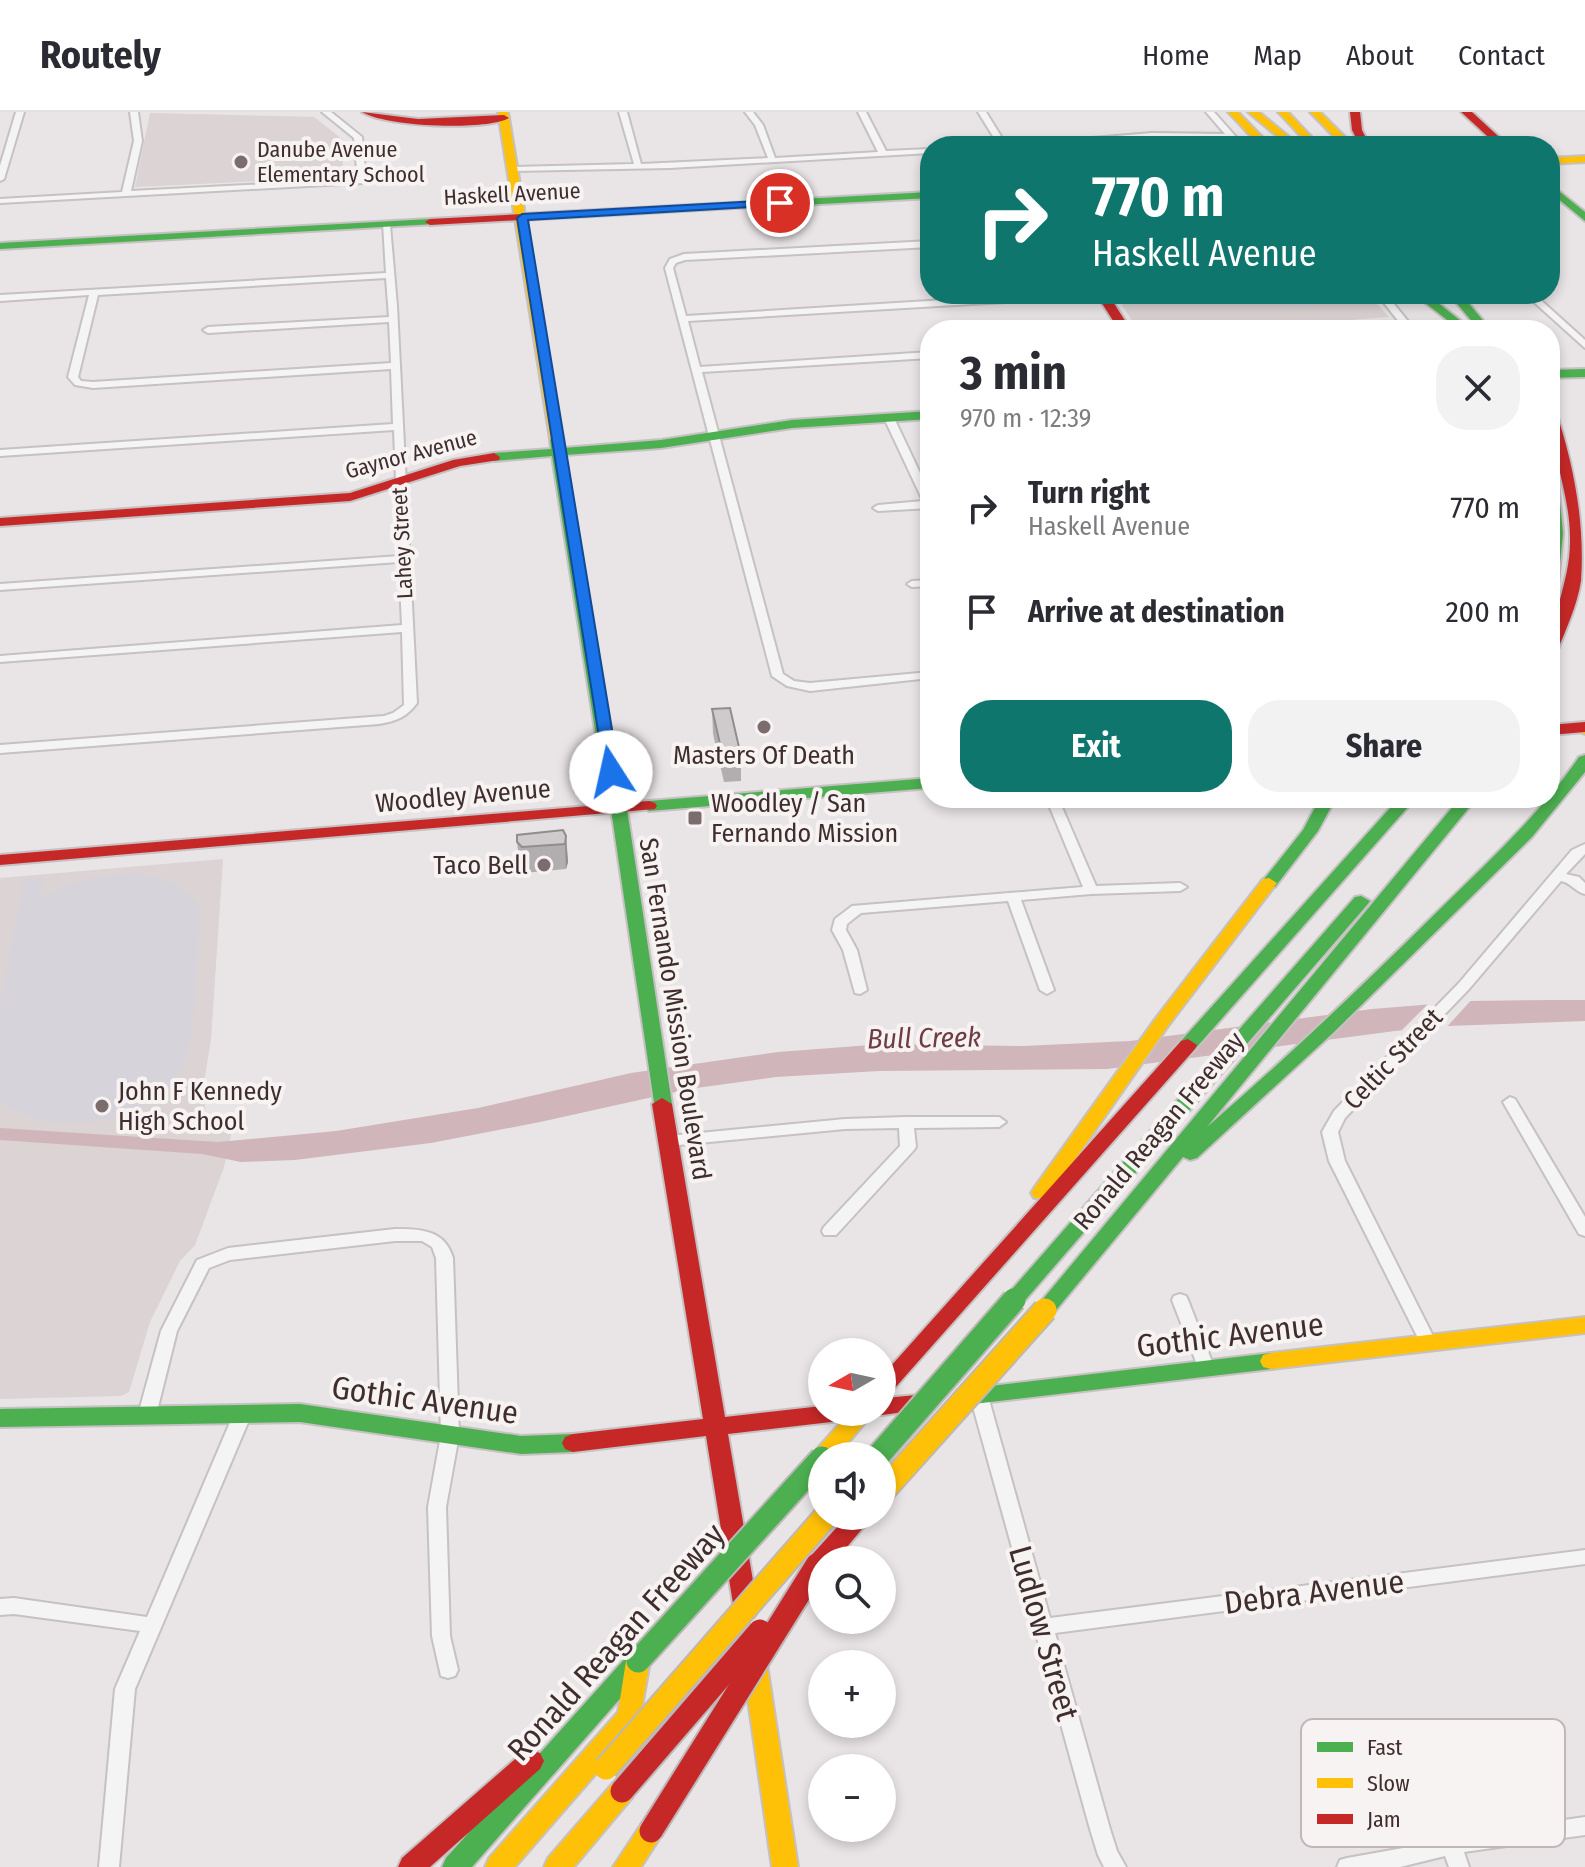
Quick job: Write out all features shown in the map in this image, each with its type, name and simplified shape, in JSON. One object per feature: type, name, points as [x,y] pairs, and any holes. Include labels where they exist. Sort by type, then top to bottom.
[{"type":"main road","points":[[367,112],[397,121],[431,122],[504,115]]},
{"type":"main road","points":[[431,122],[476,112]]},
{"type":"main road","points":[[1233,112],[1256,136]]},
{"type":"main road","points":[[1253,112],[1283,136]]},
{"type":"main road","points":[[1265,112],[1287,136]]},
{"type":"main road","points":[[1283,112],[1306,136]]},
{"type":"main road","points":[[1295,112],[1318,136]]},
{"type":"main road","points":[[1315,112],[1339,136]]},
{"type":"main road","points":[[1355,112],[1360,136]]},
{"type":"main road","points":[[1466,112],[1493,136]]},
{"type":"main road","name":"San Fernando Mission Boulevard","points":[[504,115],[606,749],[619,809],[656,1067],[728,1490],[785,1867]]},
{"type":"main road","points":[[1560,160],[1585,159]]},
{"type":"main road","name":"Haskell Avenue","points":[[0,246],[920,196]]},
{"type":"main road","points":[[1560,196],[1585,218]]},
{"type":"main road","points":[[1432,304],[1451,320]]},
{"type":"main road","points":[[1442,304],[1455,320]]},
{"type":"main road","points":[[1463,304],[1477,320]]},
{"type":"main road","points":[[1476,304],[1490,320]]},
{"type":"main road","points":[[1560,374],[1585,373]]},
{"type":"main road","name":"Gaynor Avenue","points":[[0,522],[329,499],[399,484],[475,459],[714,437],[782,425],[920,416]]},
{"type":"main road","points":[[1560,443],[1572,482],[1578,525],[1575,579],[1560,623]]},
{"type":"main road","points":[[1560,729],[1585,728]]},
{"type":"main road","points":[[1560,797],[1585,760]]},
{"type":"main road","name":"Woodley Avenue","points":[[0,860],[920,784]]},
{"type":"main road","points":[[989,1271],[1104,1100],[1305,837],[1322,808]]},
{"type":"main road","name":"Ronald Reagan Freeway","points":[[896,1376],[1399,808]]},
{"type":"main road","points":[[890,1442],[1441,808]]},
{"type":"main road","name":"Ronald Reagan Freeway","points":[[896,1476],[1045,1310],[1461,808]]},
{"type":"main road","points":[[1136,1199],[1249,1102],[1373,984],[1549,808]]},
{"type":"main road","name":"Gothic Avenue","points":[[896,1405],[1585,1325]]},
{"type":"main road","name":"Gothic Avenue","points":[[0,1418],[243,1413],[331,1415],[450,1435],[546,1446],[808,1416]]},
{"type":"main road","name":"Ronald Reagan Freeway","points":[[836,1442],[851,1426]]},
{"type":"main road","name":"Ronald Reagan Freeway","points":[[455,1867],[808,1474]]},
{"type":"main road","points":[[520,1867],[814,1530]]},
{"type":"main road","points":[[834,1546],[848,1530]]},
{"type":"main road","points":[[557,1867],[808,1575]]},
{"type":"main road","points":[[626,1867],[808,1579]]},
{"type":"main road","points":[[498,1867],[630,1716],[638,1661]]},
{"type":"main road","points":[[411,1867],[617,1685]]},
{"type":"street","points":[[0,179],[20,112]]},
{"type":"street","points":[[126,194],[138,141],[134,112]]},
{"type":"street","points":[[623,112],[638,166]]},
{"type":"street","points":[[749,112],[759,125],[772,159]]},
{"type":"street","points":[[862,112],[883,153]]},
{"type":"street","points":[[982,112],[997,136]]},
{"type":"street","points":[[1210,112],[1231,136]]},
{"type":"street","points":[[0,201],[362,181],[358,137],[327,113]]},
{"type":"street","points":[[1140,136],[1231,136]]},
{"type":"street","points":[[513,169],[920,151]]},
{"type":"street","name":"Lahey Street","points":[[0,749],[379,720],[401,714],[411,703],[386,225]]},
{"type":"street","points":[[920,245],[806,255],[694,256],[673,261],[669,268],[778,676],[791,684],[810,687],[920,676]]},
{"type":"street","points":[[0,298],[391,275]]},
{"type":"street","points":[[94,292],[73,377],[78,383],[93,385],[395,366]]},
{"type":"street","points":[[681,319],[925,304]]},
{"type":"street","points":[[1389,304],[1403,320]]},
{"type":"street","points":[[1540,304],[1558,320]]},
{"type":"street","points":[[208,330],[393,319]]},
{"type":"street","points":[[1560,322],[1585,345]]},
{"type":"street","points":[[696,370],[920,356]]},
{"type":"street","points":[[889,418],[920,484]]},
{"type":"street","points":[[0,453],[397,427]]},
{"type":"street","points":[[878,508],[920,506]]},
{"type":"street","points":[[0,587],[402,559]]},
{"type":"street","points":[[912,584],[920,584]]},
{"type":"street","points":[[0,659],[406,628]]},
{"type":"street","points":[[1056,808],[1091,890]]},
{"type":"street","name":"Celtic Street","points":[[1428,1342],[1337,1161],[1329,1139],[1339,1115],[1452,997],[1583,848]]},
{"type":"street","points":[[1558,876],[1574,880],[1585,890]]},
{"type":"street","points":[[860,990],[850,950],[839,930],[840,922],[847,914],[871,906],[1091,890],[1180,887]]},
{"type":"street","points":[[1013,897],[1047,990]]},
{"type":"street","points":[[1510,1102],[1585,1230]]},
{"type":"street","points":[[830,1231],[908,1147],[906,1122]]},
{"type":"street","points":[[668,1141],[845,1124],[999,1122]]},
{"type":"street","points":[[147,1415],[169,1331],[203,1264],[228,1254],[395,1235],[418,1234],[434,1239],[445,1254],[446,1265],[444,1285],[450,1435],[437,1507],[441,1636],[448,1670]]},
{"type":"street","points":[[1180,1300],[1206,1367]]},
{"type":"street","name":"Ludlow Street","points":[[979,1396],[1104,1842],[1116,1867]]},
{"type":"street","points":[[109,1867],[125,1689],[243,1413]]},
{"type":"street","name":"Debra Avenue","points":[[1043,1627],[1585,1557]]},
{"type":"street","points":[[0,1607],[14,1606],[151,1625]]},
{"type":"street","points":[[1565,1829],[1585,1826]]},
{"type":"street","points":[[1347,1867],[1444,1847]]},
{"type":"street","points":[[1452,1847],[1459,1867]]},
{"type":"shaded area","name":"Danube Avenue Elementary School","points":[[150,113],[314,117],[342,139],[343,177],[135,187]]},
{"type":"shaded area","points":[[1121,304],[1377,304],[1389,317],[1349,320],[1132,320]]},
{"type":"shaded area","points":[[1278,304],[1333,304],[1292,306]]},
{"type":"shaded area","name":"John F Kennedy High School","points":[[223,859],[211,1039],[204,1083],[206,1129],[232,1130],[224,1167],[195,1245],[180,1261],[150,1322],[129,1392],[121,1396],[0,1399],[0,878]]},
{"type":"shaded area","points":[[131,873],[170,882],[187,892],[200,908],[191,1035],[183,1066],[168,1087],[148,1103],[125,1115],[72,1123],[46,1121],[21,1113],[0,1101],[0,1008],[24,879],[43,878],[41,899],[84,880]]},
{"type":"shaded area","points":[[1585,1000],[1585,1021],[1395,1031],[1107,1069],[879,1071],[776,1077],[689,1089],[431,1143],[295,1160],[241,1162],[202,1154],[0,1140],[0,1128],[218,1142],[336,1131],[478,1108],[631,1073],[778,1052],[884,1044],[1023,1046],[1130,1041],[1372,1009],[1471,1001]]},
{"type":"pier","points":[[1474,997],[1444,1030],[1398,1034],[1431,1001]]},
{"type":"building","points":[[730,708],[741,756],[723,757],[712,709]]},
{"type":"building","points":[[563,830],[565,844],[522,847],[517,842],[517,835]]},
{"type":"traffic: fast","points":[[749,205],[920,196]]},
{"type":"traffic: fast","points":[[1560,196],[1585,218]]},
{"type":"traffic: fast","points":[[0,246],[430,222]]},
{"type":"traffic: fast","points":[[1433,304],[1454,320]]},
{"type":"traffic: fast","points":[[1463,304],[1477,320]]},
{"type":"traffic: fast","points":[[1560,374],[1585,373]]},
{"type":"traffic: fast","points":[[494,457],[661,444],[792,424],[920,416]]},
{"type":"traffic: fast","points":[[556,439],[606,749],[619,809],[662,1104]]},
{"type":"traffic: fast","points":[[1560,795],[1585,760]]},
{"type":"traffic: fast","points":[[649,806],[920,784]]},
{"type":"traffic: fast","points":[[1269,883],[1310,831],[1323,808]]},
{"type":"traffic: fast","points":[[1188,1045],[1399,808]]},
{"type":"traffic: fast","points":[[1045,1310],[1461,808]]},
{"type":"traffic: fast","points":[[1190,1153],[1327,1029],[1550,808]]},
{"type":"traffic: fast","points":[[1014,1300],[1361,901]]},
{"type":"traffic: fast","points":[[890,1442],[1014,1300]]},
{"type":"traffic: fast","points":[[965,1397],[1271,1361]]},
{"type":"traffic: fast","points":[[0,1418],[300,1413],[521,1445],[573,1443]]},
{"type":"traffic: fast","points":[[638,1661],[808,1473]]},
{"type":"traffic: fast","points":[[455,1867],[638,1661]]},
{"type":"traffic: slow","points":[[503,112],[556,439]]},
{"type":"traffic: slow","points":[[1233,112],[1256,136]]},
{"type":"traffic: slow","points":[[1253,112],[1283,136]]},
{"type":"traffic: slow","points":[[1283,112],[1306,136]]},
{"type":"traffic: slow","points":[[1315,112],[1339,136]]},
{"type":"traffic: slow","points":[[1560,160],[1585,159]]},
{"type":"traffic: slow","points":[[1041,1193],[1162,1022],[1269,883]]},
{"type":"traffic: slow","points":[[896,1476],[1045,1310]]},
{"type":"traffic: slow","points":[[1271,1361],[1585,1325]]},
{"type":"traffic: slow","points":[[836,1442],[851,1426]]},
{"type":"traffic: slow","points":[[606,1768],[814,1530]]},
{"type":"traffic: slow","points":[[498,1867],[630,1716],[638,1661]]},
{"type":"traffic: slow","points":[[755,1665],[785,1867]]},
{"type":"traffic: slow","points":[[557,1867],[622,1791]]},
{"type":"traffic: slow","points":[[626,1867],[651,1831]]},
{"type":"traffic: jam","points":[[367,112],[418,122],[504,118]]},
{"type":"traffic: jam","points":[[1355,112],[1360,136]]},
{"type":"traffic: jam","points":[[1466,112],[1493,136]]},
{"type":"traffic: jam","points":[[430,222],[749,205]]},
{"type":"traffic: jam","points":[[1108,304],[1119,320]]},
{"type":"traffic: jam","points":[[1560,445],[1576,516],[1577,538],[1574,581],[1560,624]]},
{"type":"traffic: jam","points":[[0,522],[350,497],[440,468],[494,457]]},
{"type":"traffic: jam","points":[[1560,729],[1585,727]]},
{"type":"traffic: jam","points":[[0,860],[649,806]]},
{"type":"traffic: jam","points":[[896,1375],[1188,1045]]},
{"type":"traffic: jam","points":[[662,1104],[746,1610]]},
{"type":"traffic: jam","points":[[896,1405],[926,1402]]},
{"type":"traffic: jam","points":[[573,1443],[808,1416]]},
{"type":"traffic: jam","points":[[834,1546],[848,1530]]},
{"type":"traffic: jam","points":[[651,1831],[808,1579]]},
{"type":"traffic: jam","points":[[622,1791],[760,1631]]},
{"type":"traffic: jam","points":[[411,1867],[531,1761]]},
{"type":"place","name":"Danube Avenue Elementary School","points":[[241,162]]},
{"type":"place","name":"Masters Of Death","points":[[764,727]]},
{"type":"place","name":"Woodley / San Fernando Mission","points":[[695,818]]},
{"type":"place","name":"Taco Bell","points":[[544,865]]},
{"type":"place","name":"John F Kennedy High School","points":[[102,1106]]},
{"type":"route","points":[[611,772],[522,218],[780,203]]},
{"type":"water label","name":"Bull Creek","points":[[924,1038]]}]
